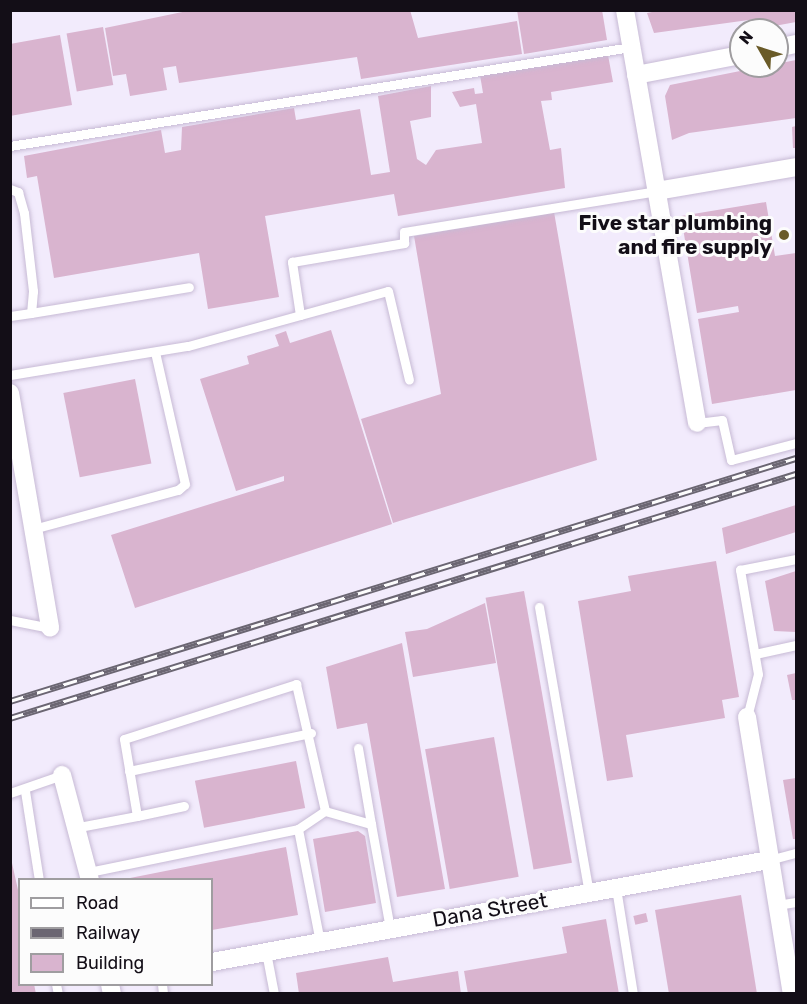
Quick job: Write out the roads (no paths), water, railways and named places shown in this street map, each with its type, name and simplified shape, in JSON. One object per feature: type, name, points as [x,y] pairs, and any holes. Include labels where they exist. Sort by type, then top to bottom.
[{"type":"street","points":[[625,10],[697,423]]},
{"type":"street","points":[[636,75],[729,57]]},
{"type":"street","points":[[656,191],[796,167]]},
{"type":"street","points":[[10,393],[14,441],[33,529],[50,628]]},
{"type":"street","points":[[747,717],[792,993]]},
{"type":"street","points":[[62,775],[79,827],[89,876]]},
{"type":"street","name":"Dana Street","points":[[213,962],[769,860]]},
{"type":"lane","points":[[10,146],[631,47]]},
{"type":"lane","points":[[10,189],[18,192],[24,213],[33,291],[31,313]]},
{"type":"lane","points":[[300,315],[292,262],[404,243],[404,232],[656,191]]},
{"type":"lane","points":[[10,316],[189,287]]},
{"type":"lane","points":[[10,375],[155,352],[388,291],[410,380]]},
{"type":"lane","points":[[33,529],[178,490],[185,484],[155,352]]},
{"type":"lane","points":[[697,423],[722,420],[731,460],[796,443]]},
{"type":"lane","points":[[747,717],[758,674],[740,570],[796,559]]},
{"type":"lane","points":[[539,607],[589,892]]},
{"type":"lane","points":[[10,620],[50,628]]},
{"type":"lane","points":[[755,654],[796,645]]},
{"type":"lane","points":[[137,816],[124,739],[296,684],[311,733],[325,811]]},
{"type":"lane","points":[[129,771],[311,733]]},
{"type":"lane","points":[[358,748],[390,929]]},
{"type":"lane","points":[[10,793],[25,791],[62,775]]},
{"type":"lane","points":[[25,791],[39,878]]},
{"type":"lane","points":[[79,827],[184,806]]},
{"type":"lane","points":[[89,876],[298,829],[325,811],[371,824]]},
{"type":"lane","points":[[298,829],[320,942]]},
{"type":"lane","points":[[769,860],[796,853]]},
{"type":"lane","points":[[616,888],[633,993]]},
{"type":"lane","points":[[777,905],[796,902]]},
{"type":"lane","points":[[266,952],[274,993]]},
{"type":"railway","points":[[10,701],[796,458]]},
{"type":"railway","points":[[10,718],[796,474]]},
{"type":"place","name":"Five star plumbing and fire supply","points":[[784,235]]}]
